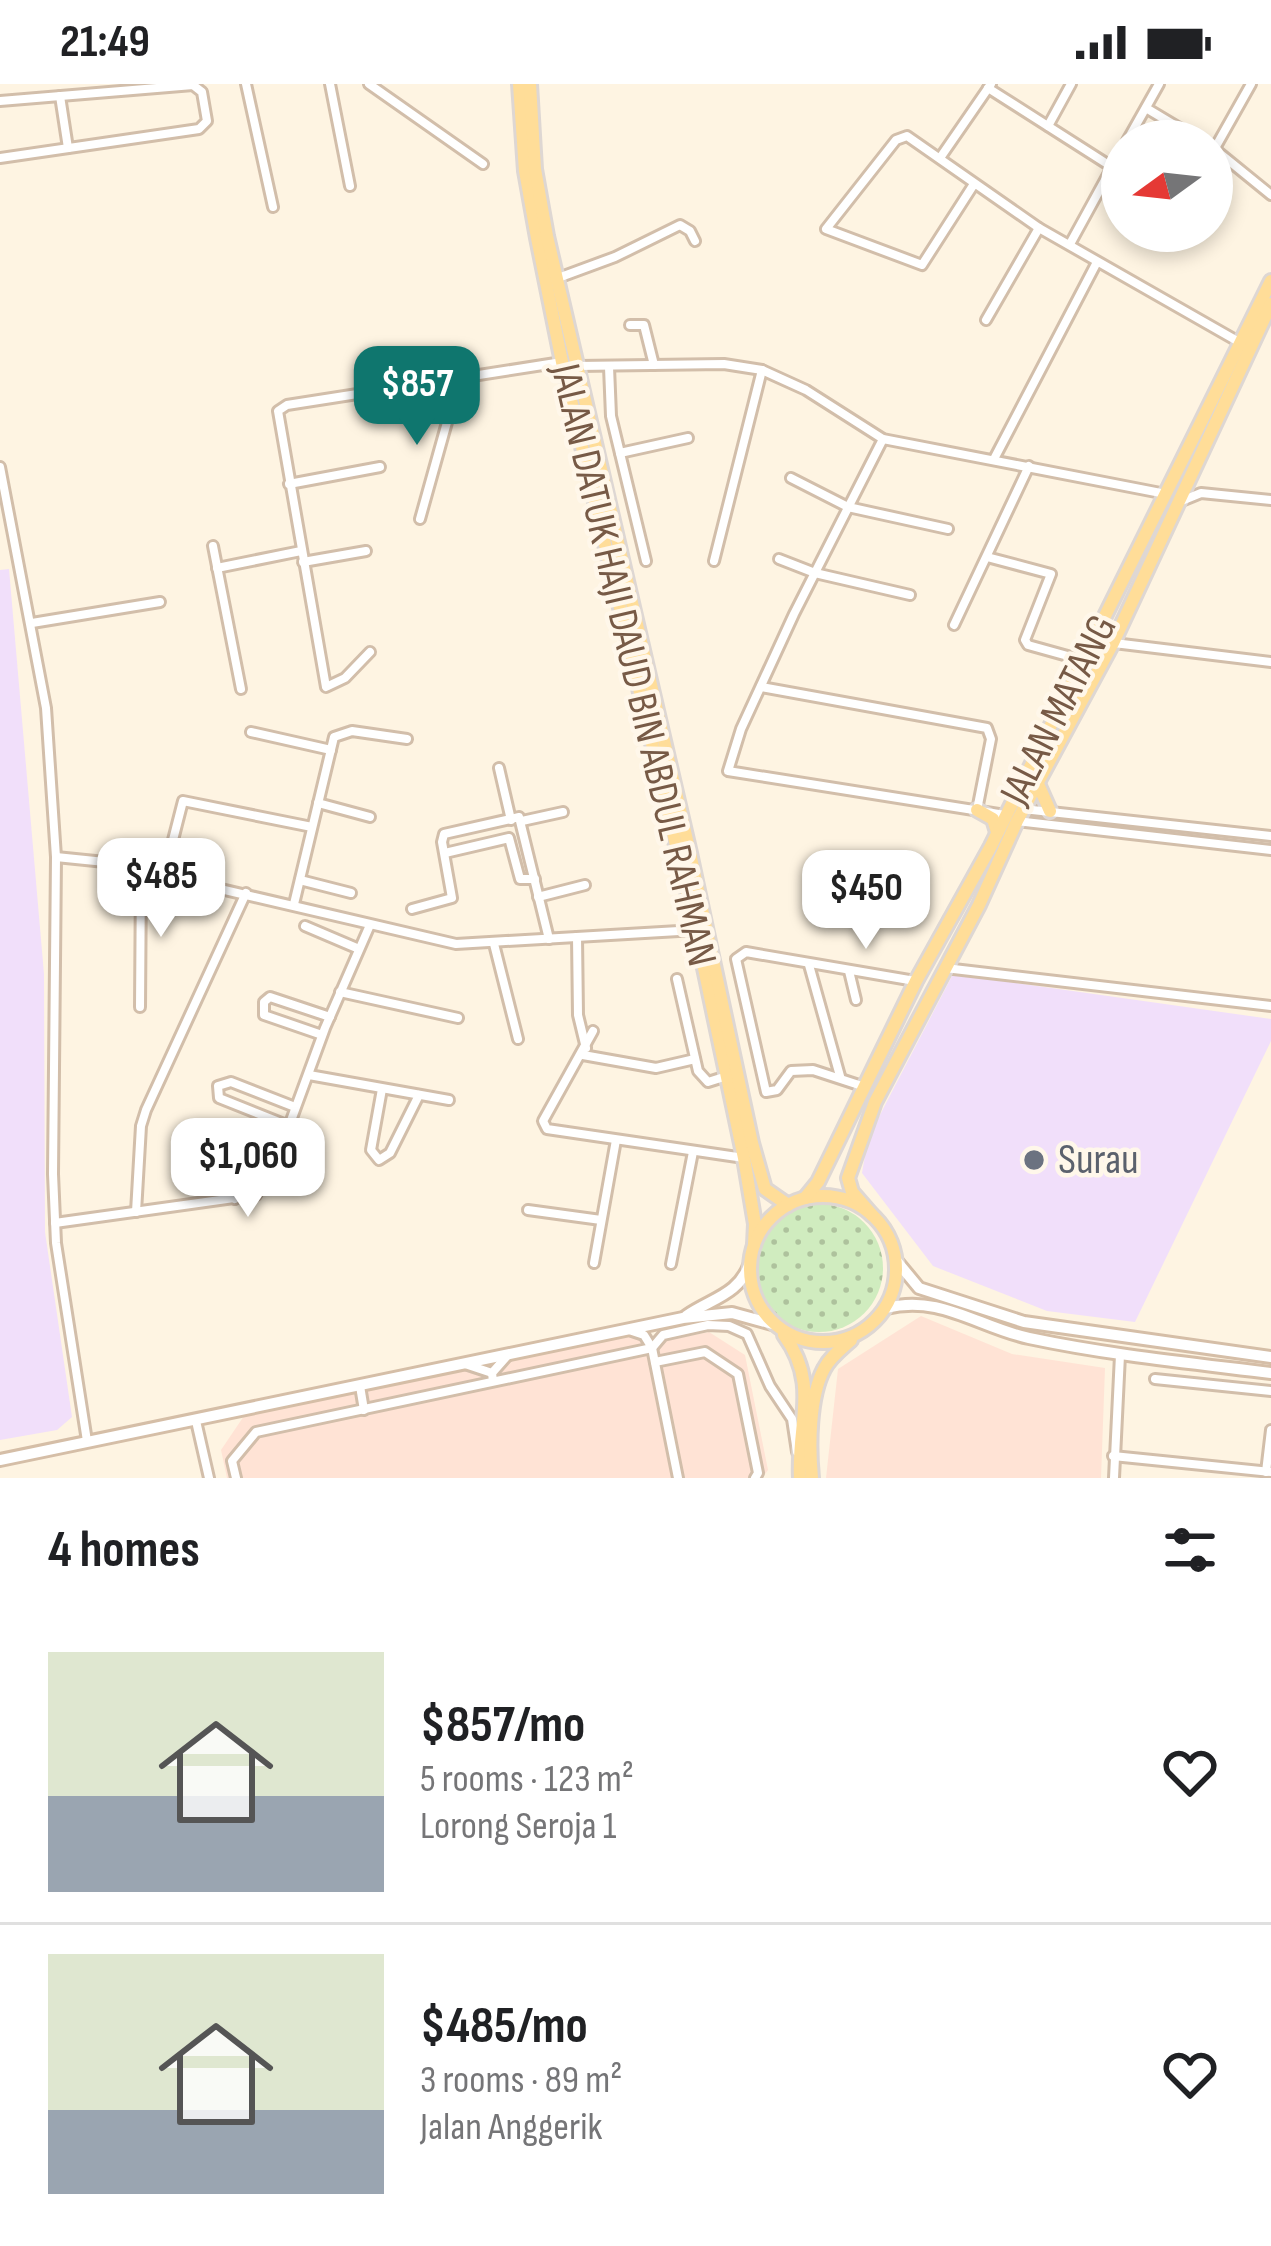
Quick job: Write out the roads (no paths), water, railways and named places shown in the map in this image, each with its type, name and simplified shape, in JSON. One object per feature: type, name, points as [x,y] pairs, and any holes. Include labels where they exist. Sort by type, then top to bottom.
[{"type":"main road","name":"JALAN DATUK HAJI DAUD BIN ABDUL RAHMAN","points":[[519,84],[525,171],[696,930],[744,1158],[754,1245]]},
{"type":"main road","name":"JALAN DATUK HAJI DAUD BIN ABDUL RAHMAN","points":[[530,84],[535,170],[569,364],[690,853],[752,1143],[765,1189],[788,1205]]},
{"type":"main road","name":"JALAN MATANG","points":[[805,1198],[818,1182],[916,981],[997,833],[1038,782],[1113,643],[1239,342],[1271,280]]},
{"type":"main road","name":"JALAN MATANG","points":[[872,1215],[852,1192],[848,1178],[874,1102],[979,905],[1012,814],[1082,660],[1192,469],[1271,304]]},
{"type":"main road","points":[[1038,782],[1050,811]]},
{"type":"main road","points":[[977,810],[993,818],[997,833]]},
{"type":"main road","points":[[805,1198],[844,1199],[872,1215],[888,1235],[896,1259],[895,1284],[886,1308],[824,1369],[804,1476],[806,1380],[800,1358],[755,1297],[750,1263],[765,1225],[788,1205],[805,1198]]},
{"type":"main road","points":[[778,1327],[821,1343],[856,1335]]},
{"type":"street","points":[[247,84],[273,207]]},
{"type":"street","points":[[330,84],[350,186]]},
{"type":"street","points":[[369,84],[482,164]]},
{"type":"street","points":[[1048,126],[1071,84]]},
{"type":"street","points":[[1139,120],[1160,84]]},
{"type":"street","points":[[1230,120],[1251,84]]},
{"type":"street","points":[[0,101],[91,89],[199,86],[206,121],[200,130],[0,158]]},
{"type":"street","points":[[940,158],[989,86],[1101,160]]},
{"type":"street","points":[[60,96],[68,148]]},
{"type":"street","points":[[1146,108],[1166,120]]},
{"type":"street","points":[[974,184],[922,265],[826,229],[896,140],[907,136],[1039,228],[1239,342]]},
{"type":"street","points":[[1233,163],[1271,195]]},
{"type":"street","points":[[1070,244],[1101,187]]},
{"type":"street","points":[[557,279],[680,225],[695,241]]},
{"type":"street","points":[[986,320],[1039,228]]},
{"type":"street","points":[[994,459],[1096,262]]},
{"type":"street","points":[[630,326],[644,325],[654,365]]},
{"type":"street","points":[[370,652],[345,678],[326,687],[278,411],[287,405],[569,364],[724,364],[762,370],[825,401],[883,439],[1171,499],[1215,494],[1271,500]]},
{"type":"street","points":[[609,367],[611,416],[646,561]]},
{"type":"street","points":[[714,561],[762,370]]},
{"type":"street","points":[[420,519],[451,408],[446,379]]},
{"type":"street","points":[[620,453],[688,438]]},
{"type":"street","points":[[883,439],[741,729],[727,766],[731,774],[1271,850]]},
{"type":"street","points":[[954,625],[1029,466]]},
{"type":"street","points":[[0,467],[46,708],[56,857],[55,1223],[87,1442]]},
{"type":"street","points":[[289,484],[380,467]]},
{"type":"street","points":[[1192,469],[1196,481],[1215,494]]},
{"type":"street","points":[[791,478],[848,507],[948,529]]},
{"type":"street","points":[[213,546],[241,689]]},
{"type":"street","points":[[218,568],[301,551]]},
{"type":"street","points":[[303,562],[366,551]]},
{"type":"street","points":[[987,557],[1051,574],[1024,640],[1082,660]]},
{"type":"street","points":[[779,559],[815,573],[910,595]]},
{"type":"street","points":[[32,623],[160,602]]},
{"type":"street","points":[[1113,643],[1271,662]]},
{"type":"street","points":[[761,687],[991,731],[977,810]]},
{"type":"street","points":[[294,904],[334,736],[352,731],[407,739]]},
{"type":"street","points":[[251,733],[331,750]]},
{"type":"street","points":[[499,768],[535,879],[548,938]]},
{"type":"street","points":[[164,875],[181,806],[188,799],[312,827]]},
{"type":"street","points":[[318,803],[370,817]]},
{"type":"street","points":[[1012,814],[1050,811],[1271,836]]},
{"type":"street","points":[[412,909],[452,898],[444,833],[563,812]]},
{"type":"street","points":[[1127,832],[1129,819]]},
{"type":"street","points":[[446,853],[509,838],[520,879],[535,879]]},
{"type":"street","points":[[56,857],[105,862],[456,944],[696,930]]},
{"type":"street","points":[[140,1007],[141,871]]},
{"type":"street","points":[[300,880],[351,893]]},
{"type":"street","points":[[538,897],[585,886]]},
{"type":"street","points":[[136,1212],[146,1110],[246,893]]},
{"type":"street","points":[[55,1223],[256,1195],[289,1126],[370,924]]},
{"type":"street","points":[[305,926],[359,949]]},
{"type":"street","points":[[577,937],[579,1030],[584,1051]]},
{"type":"street","points":[[494,944],[518,1039]]},
{"type":"street","points":[[866,1088],[809,1069],[791,1071],[777,1090],[766,1092],[736,959],[740,954],[916,981]]},
{"type":"street","points":[[808,964],[839,1076]]},
{"type":"street","points":[[944,968],[1271,1006]]},
{"type":"street","points":[[850,971],[856,1000]]},
{"type":"street","points":[[677,979],[695,1059],[705,1082],[727,1076]]},
{"type":"street","points":[[340,992],[458,1018]]},
{"type":"street","points":[[322,1035],[264,1015],[265,1000],[274,998],[330,1017]]},
{"type":"street","points":[[593,1031],[544,1126],[744,1158]]},
{"type":"street","points":[[584,1051],[656,1068],[695,1059]]},
{"type":"street","points":[[310,1075],[449,1100]]},
{"type":"street","points":[[289,1126],[222,1100],[218,1086],[231,1082],[295,1107]]},
{"type":"street","points":[[382,1089],[370,1150],[379,1160],[390,1154],[419,1095]]},
{"type":"street","points":[[595,1263],[616,1140]]},
{"type":"street","points":[[671,1264],[693,1152]]},
{"type":"street","points":[[195,1171],[229,1184],[235,1199]]},
{"type":"street","points":[[527,1210],[601,1220]]},
{"type":"street","points":[[896,1259],[919,1288],[1024,1322],[1271,1357]]},
{"type":"street","points":[[683,1318],[735,1288],[745,1279],[750,1263]]},
{"type":"street","points":[[886,1308],[921,1301],[1023,1337],[1120,1355],[1271,1373]]},
{"type":"street","points":[[0,1460],[683,1318],[732,1312],[778,1327]]},
{"type":"street","points":[[236,1478],[232,1461],[256,1432],[492,1377],[652,1348],[663,1336],[708,1325],[747,1334],[770,1386],[792,1419],[804,1476]]},
{"type":"street","points":[[631,1330],[644,1335],[652,1348],[678,1478]]},
{"type":"street","points":[[655,1362],[705,1352],[738,1375],[758,1473],[754,1478]]},
{"type":"street","points":[[1114,1478],[1120,1355]]},
{"type":"street","points":[[492,1377],[507,1356]]},
{"type":"street","points":[[465,1364],[492,1377]]},
{"type":"street","points":[[1155,1379],[1271,1391]]},
{"type":"street","points":[[360,1386],[364,1410]]},
{"type":"street","points":[[196,1421],[209,1478]]},
{"type":"street","points":[[1113,1456],[1269,1472],[1271,1430]]},
{"type":"place","name":"Surau","points":[[1034,1160]]}]
